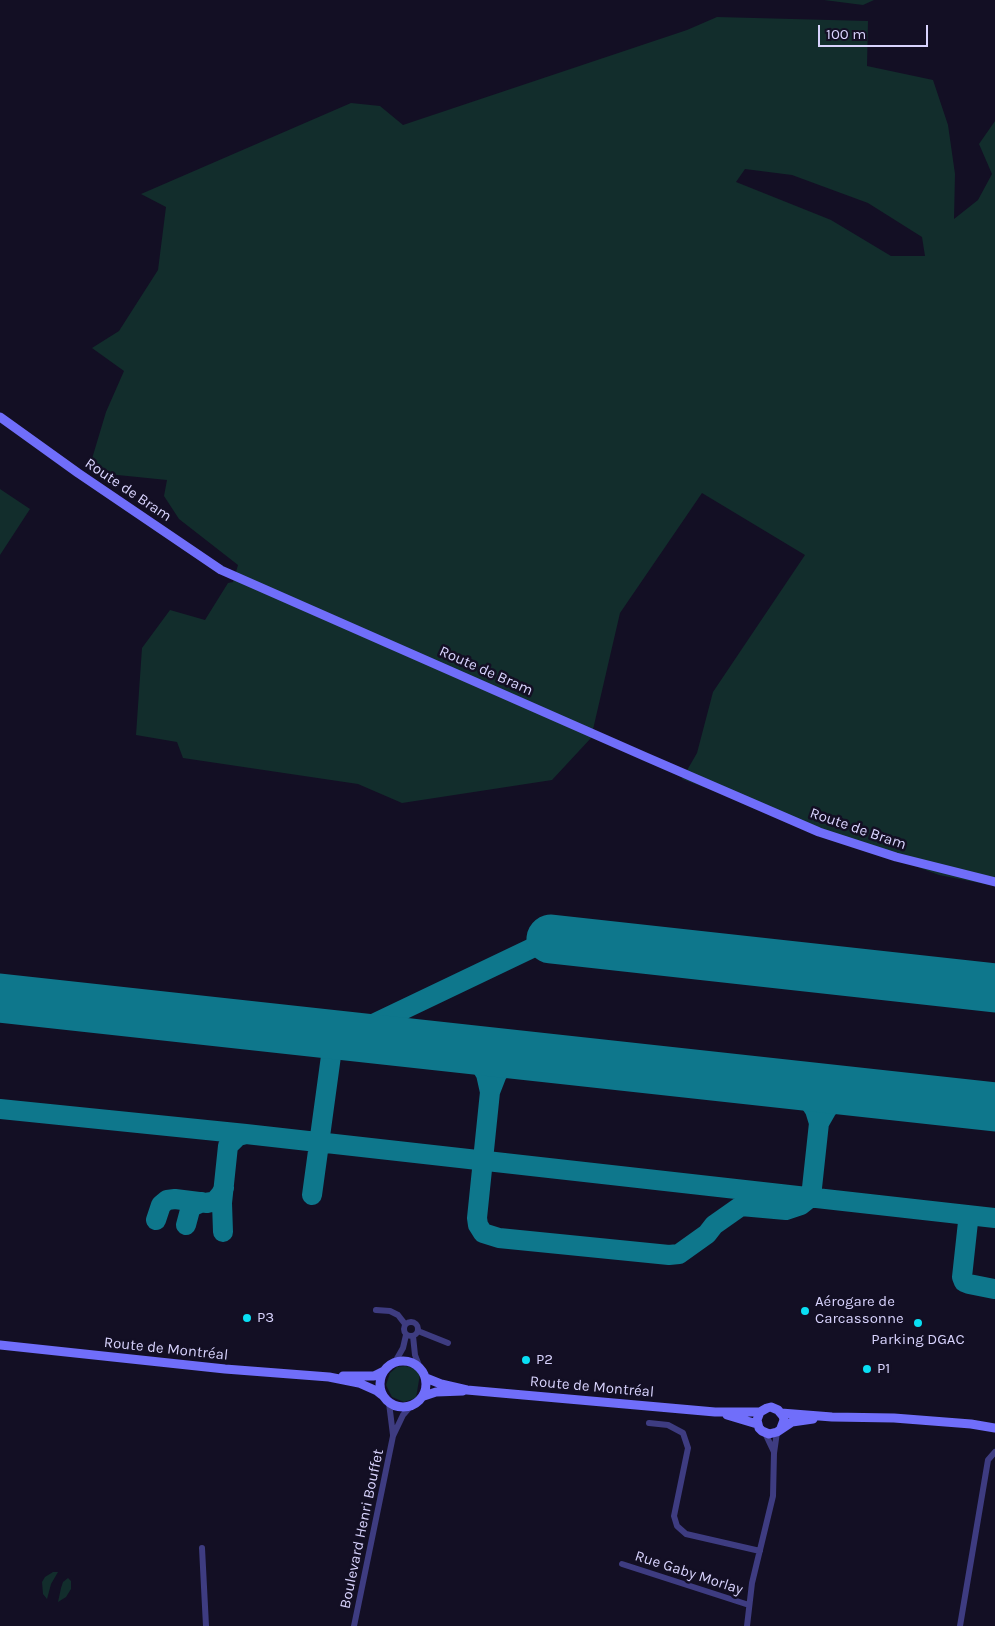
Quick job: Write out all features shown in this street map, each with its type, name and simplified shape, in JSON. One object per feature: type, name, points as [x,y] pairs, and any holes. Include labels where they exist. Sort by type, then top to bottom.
[{"type":"main road","name":"Route de Bram","points":[[0,417],[78,473],[221,570],[562,719],[646,758],[819,832],[896,857],[995,882]]},
{"type":"main road","name":"Route de Montréal","points":[[0,1345],[225,1369],[329,1377],[374,1376],[384,1371]]},
{"type":"main road","points":[[395,1362],[408,1362],[420,1368],[426,1378],[424,1396],[410,1407],[395,1407],[389,1403],[382,1395],[379,1383],[384,1371],[395,1362]]},
{"type":"main road","name":"Route de Montréal","points":[[329,1377],[359,1384],[382,1395]]},
{"type":"main road","name":"Route de Montréal","points":[[426,1378],[441,1384],[467,1390],[715,1412],[760,1412]]},
{"type":"main road","name":"Route de Montréal","points":[[424,1396],[436,1392],[467,1390]]},
{"type":"main road","points":[[779,1430],[784,1420],[781,1413],[771,1407],[763,1409],[760,1412],[757,1424],[765,1433],[773,1434],[792,1422],[832,1417]]},
{"type":"main road","name":"Route de Montréal","points":[[715,1412],[757,1424]]},
{"type":"main road","points":[[781,1413],[832,1417],[894,1418],[971,1424],[995,1428]]},
{"type":"street","points":[[376,1310],[398,1315],[405,1324],[404,1331],[448,1343]]},
{"type":"street","points":[[395,1362],[418,1326],[414,1322],[405,1324]]},
{"type":"street","points":[[413,1334],[415,1355],[420,1368]]},
{"type":"street","name":"Boulevard Henri Bouffet","points":[[389,1403],[393,1436]]},
{"type":"street","name":"Boulevard Henri Bouffet","points":[[354,1626],[393,1436],[403,1415],[410,1407]]},
{"type":"street","points":[[649,1423],[668,1425],[683,1433],[688,1448],[674,1516],[677,1526],[686,1534],[760,1551]]},
{"type":"street","points":[[747,1626],[752,1583],[773,1496],[774,1454],[779,1430]]},
{"type":"street","points":[[765,1433],[774,1454]]},
{"type":"street","points":[[960,1626],[988,1460],[995,1452]]},
{"type":"street","points":[[202,1548],[206,1626]]},
{"type":"street","name":"Rue Gaby Morlay","points":[[622,1564],[749,1605]]},
{"type":"green space","points":[[824,0],[874,0],[863,5]]},
{"type":"green space","points":[[717,17],[868,21],[867,66],[933,80],[948,125],[955,174],[954,219],[978,200],[992,174],[979,144],[995,121],[995,886],[939,875],[682,779],[697,753],[713,692],[805,555],[702,493],[620,613],[591,738],[552,780],[402,803],[358,784],[183,758],[177,742],[136,735],[142,648],[170,610],[205,620],[228,583],[233,582],[238,565],[179,519],[164,496],[167,480],[88,472],[106,412],[124,371],[92,348],[119,331],[158,270],[166,207],[141,194],[351,103],[380,106],[403,125],[687,30]],"holes":[[[745,169],[792,175],[868,203],[922,237],[925,256],[891,256],[831,220],[736,182]]]},
{"type":"green space","points":[[0,489],[30,509],[0,555]]},
{"type":"green space","points":[[397,1367],[414,1368],[420,1374],[416,1398],[404,1402],[392,1397],[386,1385],[390,1373]]},
{"type":"green space","points":[[53,1572],[58,1572],[51,1584],[47,1599],[43,1594],[42,1582],[45,1577]]},
{"type":"green space","points":[[68,1578],[71,1581],[71,1589],[66,1597],[58,1602],[63,1582]]},
{"type":"taxiway","points":[[312,1195],[331,1056],[337,1043],[551,939]]},
{"type":"taxiway","points":[[314,1033],[328,1042],[331,1056]]},
{"type":"taxiway","points":[[456,1048],[473,1057],[480,1064],[486,1074],[490,1092]]},
{"type":"taxiway","points":[[530,1056],[517,1058],[505,1064],[497,1074],[490,1092],[477,1218],[478,1225],[483,1233],[499,1238],[669,1255],[679,1254],[707,1234],[714,1225],[741,1206],[786,1210],[801,1205],[811,1197],[819,1123],[815,1110],[805,1095],[800,1090],[786,1084]]},
{"type":"taxiway","points":[[819,1123],[833,1103],[857,1092]]},
{"type":"taxiway","points":[[0,1109],[246,1134],[995,1218]]},
{"type":"taxiway","points":[[223,1232],[222,1203],[228,1146],[238,1136],[246,1134]]},
{"type":"taxiway","points":[[156,1220],[161,1205],[167,1200],[175,1199],[207,1203],[215,1201],[224,1188]]},
{"type":"taxiway","points":[[186,1225],[190,1210],[193,1206],[202,1202]]},
{"type":"taxiway","points":[[963,1215],[967,1218],[968,1222],[962,1277],[964,1282],[994,1289]]},
{"type":"runway","points":[[551,939],[995,988]]},
{"type":"runway","points":[[0,998],[995,1107]]},
{"type":"place","name":"Aérogare de Carcassonne","points":[[805,1311]]},
{"type":"place","name":"P3","points":[[247,1318]]},
{"type":"place","name":"Parking DGAC","points":[[918,1323]]},
{"type":"place","name":"P2","points":[[526,1360]]},
{"type":"place","name":"P1","points":[[867,1369]]}]
